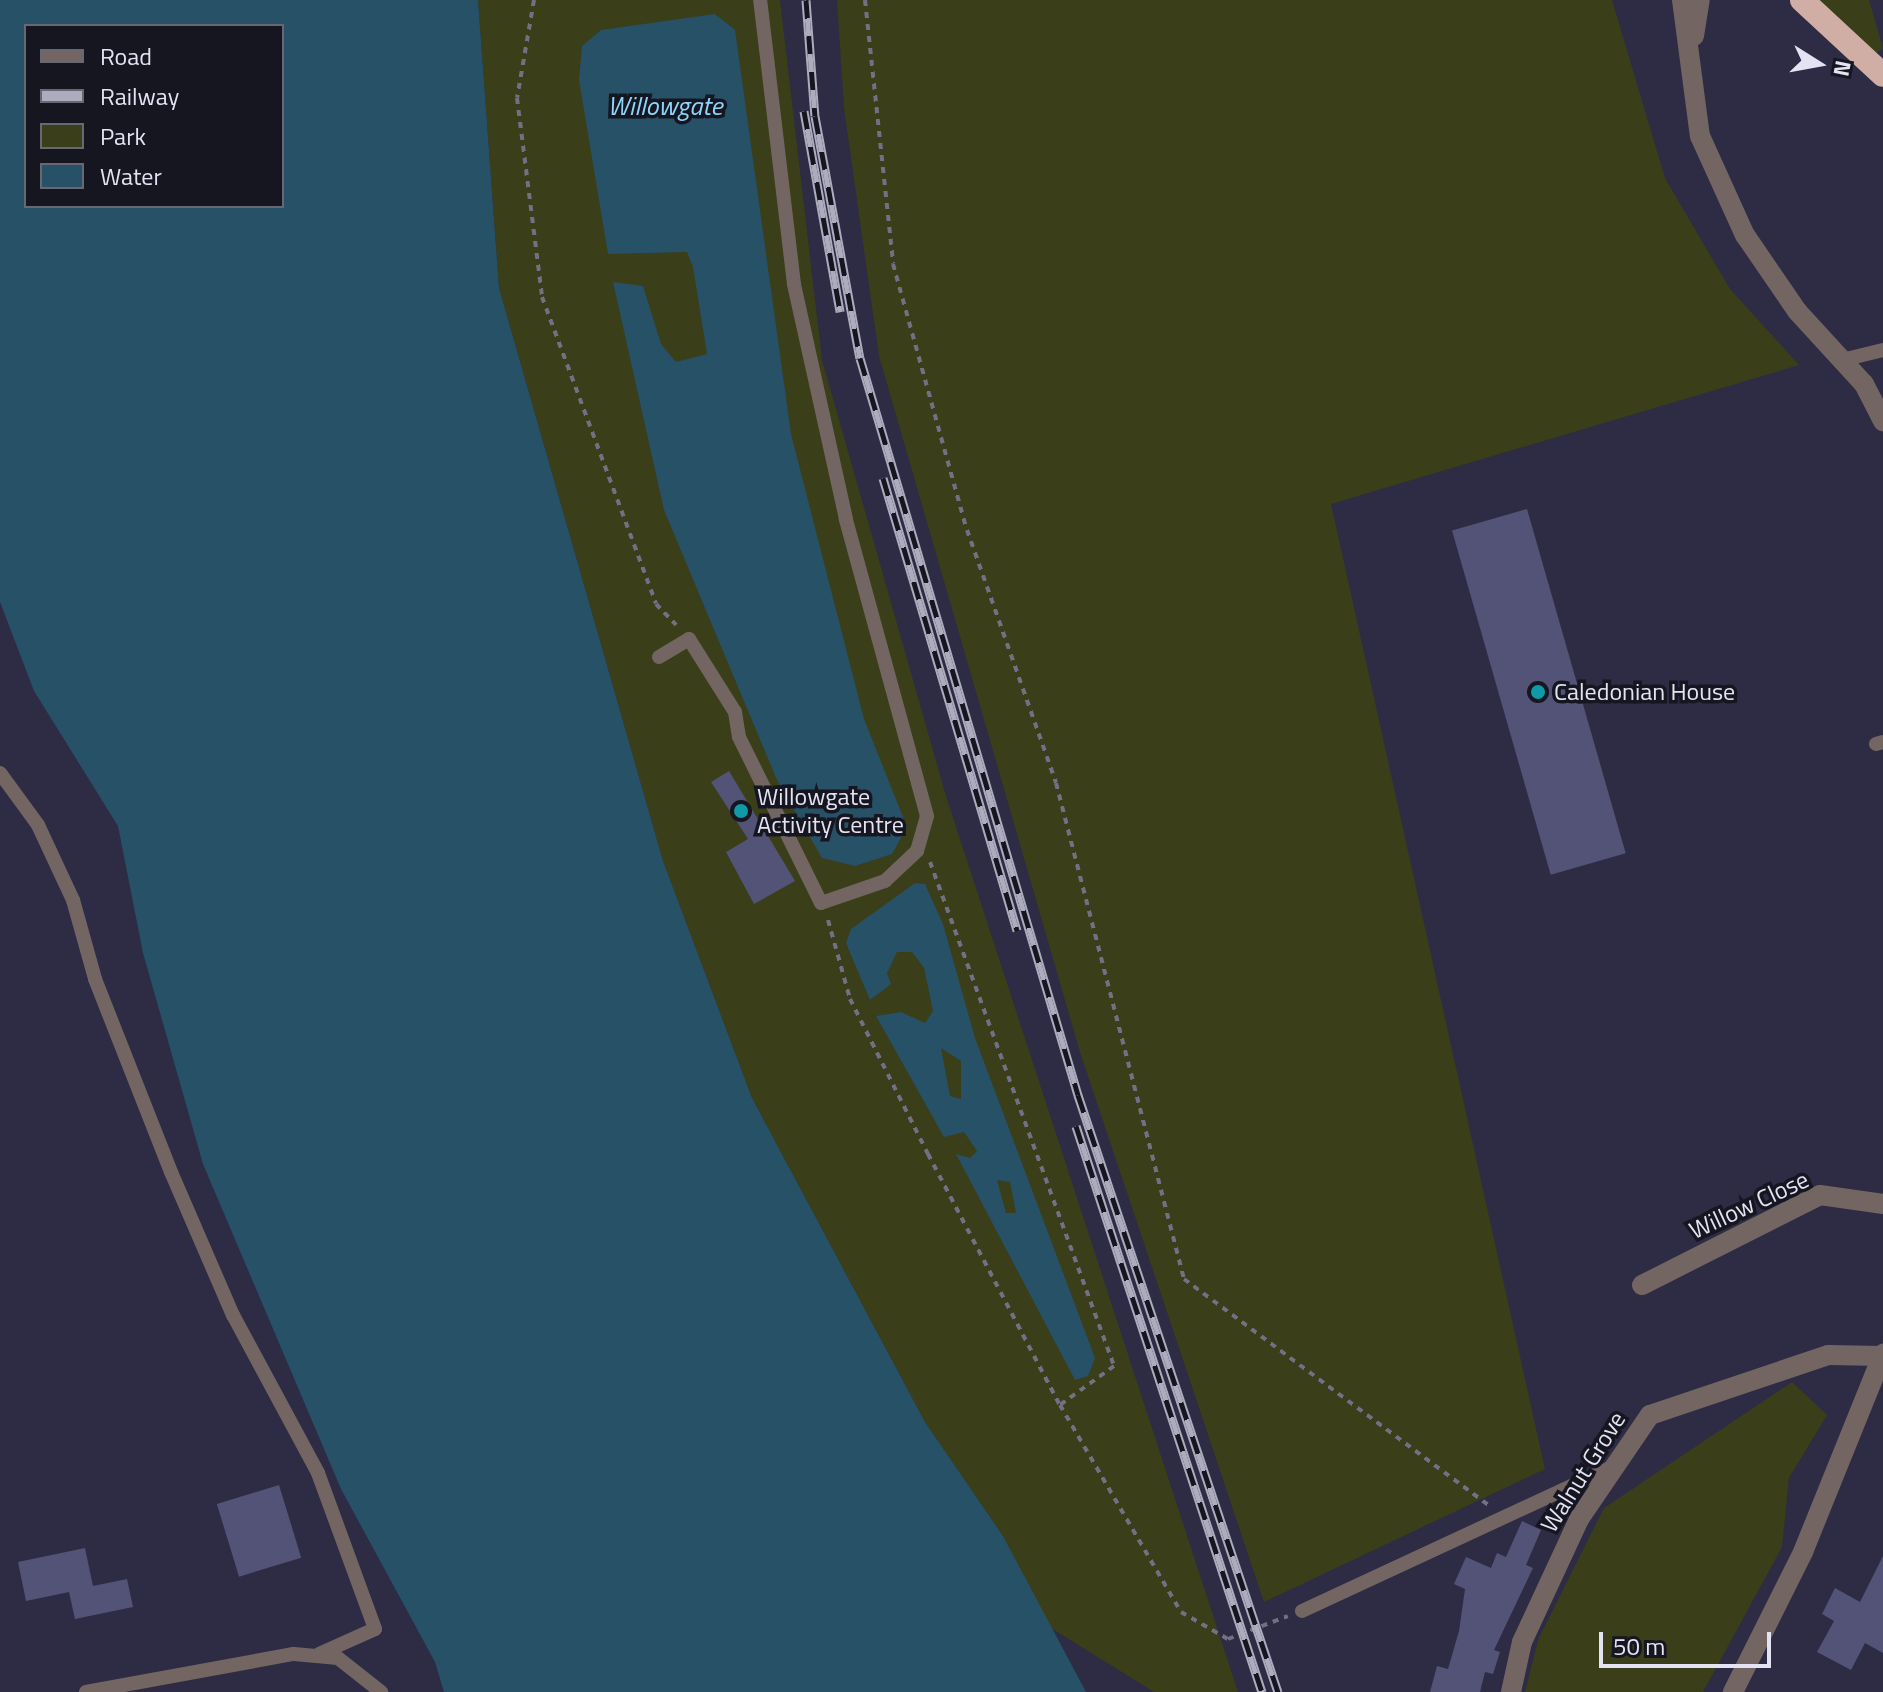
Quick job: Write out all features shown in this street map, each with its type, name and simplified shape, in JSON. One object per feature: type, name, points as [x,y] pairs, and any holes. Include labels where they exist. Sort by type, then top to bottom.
[{"type":"highway","points":[[1802,0],[1883,75]]},
{"type":"street","points":[[1682,0],[1694,72],[1700,136],[1745,235],[1842,360],[1883,421]]},
{"type":"street","points":[[1694,72],[1700,0]]},
{"type":"street","points":[[1792,0],[1824,20]]},
{"type":"street","name":"Willow Close","points":[[1642,1285],[1820,1195],[1883,1204]]},
{"type":"street","name":"Walnut Grove","points":[[1511,1692],[1528,1628],[1579,1519],[1650,1415],[1828,1355],[1882,1355]]},
{"type":"street","points":[[1733,1692],[1803,1552],[1882,1355]]},
{"type":"lane","points":[[659,657],[689,639],[735,712],[739,737],[821,903],[885,881],[922,841],[927,816],[846,519],[794,284],[760,0]]},
{"type":"lane","points":[[1842,360],[1883,350]]},
{"type":"lane","points":[[0,773],[38,825],[73,900],[171,1172],[233,1315],[318,1473],[375,1629],[319,1654],[204,1666],[86,1692]]},
{"type":"lane","points":[[1302,1611],[1615,1465]]},
{"type":"lane","points":[[319,1654],[361,1670],[381,1692]]},
{"type":"path","points":[[534,0],[517,98],[542,297],[656,604],[689,639]]},
{"type":"path","points":[[865,0],[893,264],[967,530],[1056,783],[1184,1279],[1505,1516]]},
{"type":"path","points":[[922,841],[1114,1366],[1060,1405]]},
{"type":"path","points":[[821,903],[850,999],[1060,1405],[1181,1612],[1228,1639],[1302,1611]]},
{"type":"green space","points":[[478,0],[780,0],[822,360],[946,796],[1238,1692],[1154,1692],[1051,1628],[1003,1536],[925,1422],[752,1098],[663,861],[499,288]]},
{"type":"green space","points":[[837,0],[1612,0],[1665,178],[1730,289],[1799,365],[1331,504],[1545,1469],[1264,1602],[1080,1052],[879,356],[844,108]]},
{"type":"green space","points":[[1812,0],[1869,0],[1883,48],[1877,53]]},
{"type":"green space","points":[[1792,1382],[1827,1415],[1789,1478],[1782,1547],[1703,1692],[1525,1692],[1538,1640],[1604,1508]]},
{"type":"water","points":[[0,0],[478,0],[499,288],[663,861],[752,1098],[925,1422],[1003,1536],[1086,1692],[444,1692],[435,1662],[341,1489],[203,1164],[143,953],[118,826],[34,691],[0,602]]},
{"type":"water","name":"Willowgate","points":[[715,14],[735,30],[791,434],[864,719],[907,827],[892,854],[855,866],[822,858],[777,780],[664,510],[613,282],[643,286],[661,344],[676,362],[707,354],[693,267],[687,252],[608,254],[579,80],[582,46],[601,30]]},
{"type":"water","points":[[915,883],[925,884],[943,924],[975,1038],[1095,1358],[1088,1376],[1075,1380],[956,1154],[970,1158],[977,1151],[964,1132],[944,1137],[876,1016],[901,1012],[925,1023],[933,1011],[924,968],[912,952],[897,952],[887,973],[891,984],[870,1000],[846,943],[851,929]],"holes":[[[941,1048],[961,1061],[961,1099],[950,1096]],[[997,1180],[1010,1182],[1016,1213],[1006,1213]]]},
{"type":"building","name":"Caledonian House","points":[[1527,509],[1626,853],[1551,875],[1452,530]]},
{"type":"building","name":"Willowgate Activity Centre","points":[[729,771],[795,881],[754,904],[726,852],[748,839],[711,782]]},
{"type":"building","points":[[279,1485],[301,1558],[239,1577],[217,1504]]},
{"type":"building","points":[[1522,1521],[1541,1530],[1526,1565],[1533,1568],[1494,1650],[1500,1652],[1493,1674],[1485,1672],[1480,1692],[1430,1692],[1437,1666],[1448,1669],[1459,1631],[1465,1589],[1454,1584],[1466,1557],[1491,1568],[1497,1553],[1506,1557]]},
{"type":"building","points":[[85,1548],[93,1586],[127,1579],[133,1607],[75,1619],[69,1592],[26,1601],[18,1562]]},
{"type":"building","points":[[1883,1556],[1883,1653],[1865,1643],[1851,1670],[1817,1652],[1834,1621],[1822,1614],[1835,1588],[1860,1602]]},
{"type":"railway","points":[[806,0],[815,116],[860,358],[1078,1095],[1278,1692]]},
{"type":"railway","points":[[804,111],[840,312]]},
{"type":"railway","points":[[883,478],[1017,931]]},
{"type":"railway","points":[[1076,1126],[1262,1692]]},
{"type":"place","name":"Caledonian House","points":[[1538,692]]},
{"type":"place","name":"Willowgate Activity Centre","points":[[741,811]]}]
